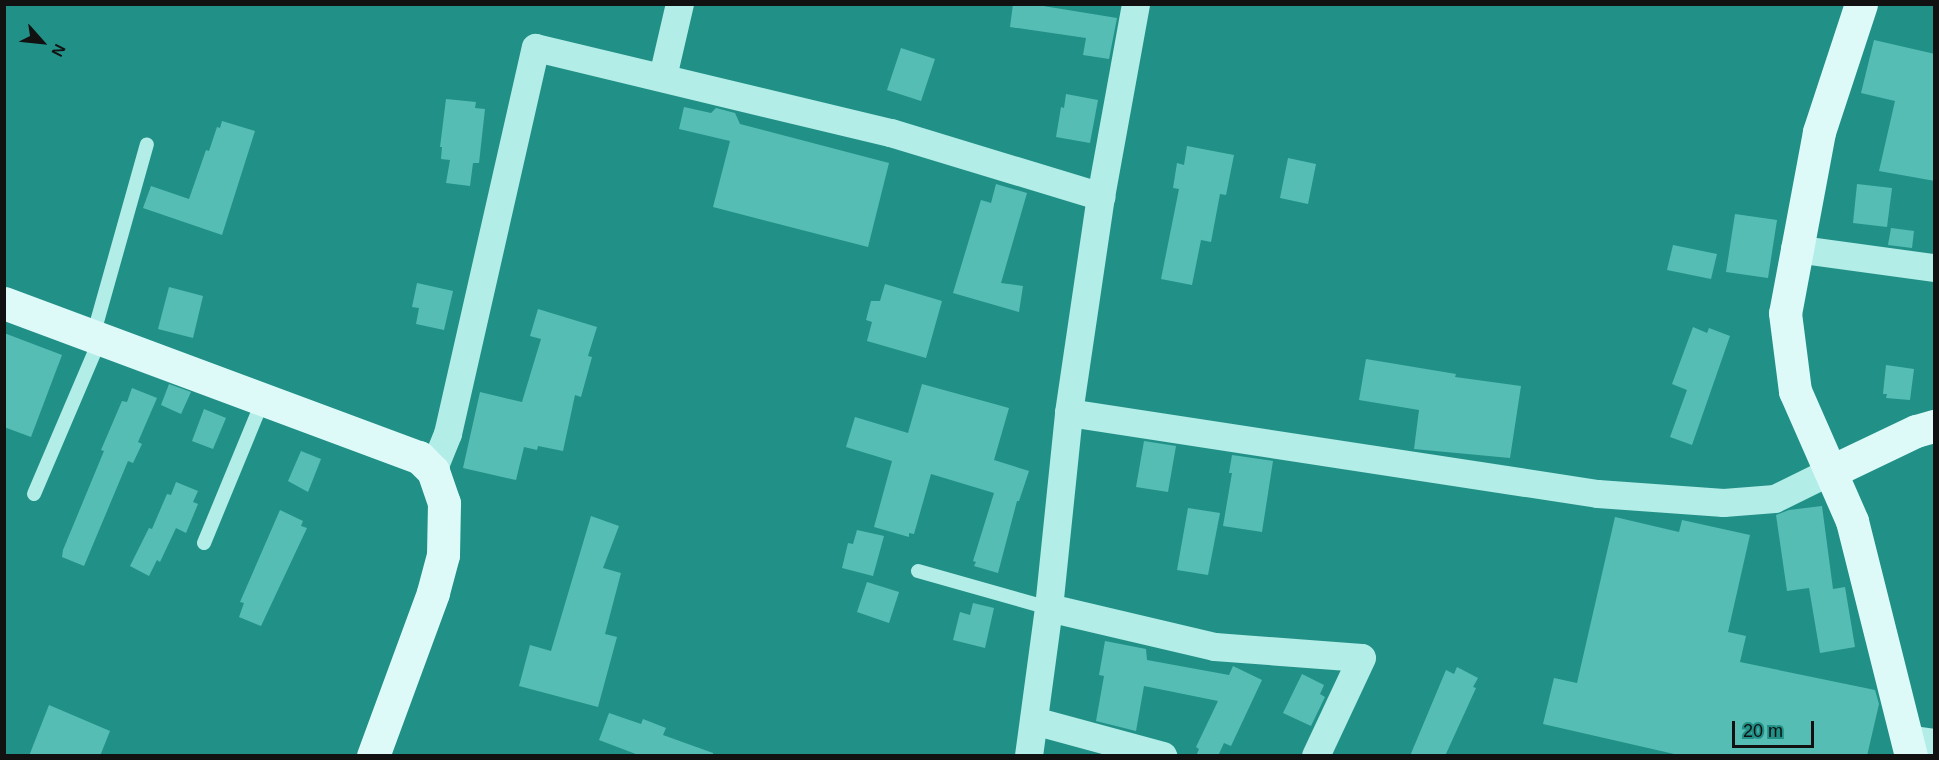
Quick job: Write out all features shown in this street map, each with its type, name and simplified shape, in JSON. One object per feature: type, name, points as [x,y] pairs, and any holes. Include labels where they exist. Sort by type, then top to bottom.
[{"type":"street","points":[[663,77],[680,4]]},
{"type":"street","points":[[1029,756],[1049,608],[1070,413],[1101,197],[1136,4]]},
{"type":"street","points":[[1861,4],[1819,132],[1795,249],[1785,313],[1788,351],[1796,391],[1852,521],[1917,746]]},
{"type":"street","points":[[433,471],[448,434],[536,48],[891,133],[1101,197]]},
{"type":"street","points":[[1795,249],[1935,268]]},
{"type":"street","points":[[4,303],[419,457],[433,471],[444,503],[443,555],[433,593],[373,756]]},
{"type":"street","points":[[1070,413],[1609,494],[1724,503],[1775,499],[1916,431],[1935,426]]},
{"type":"street","points":[[1049,608],[1215,647],[1362,658],[1316,756]]},
{"type":"street","points":[[1034,722],[1163,756]]},
{"type":"lane","points":[[34,494],[97,338],[147,144]]},
{"type":"lane","points":[[204,543],[263,400]]},
{"type":"lane","points":[[918,571],[1049,608]]},
{"type":"building","points":[[1013,4],[1031,4],[1117,18],[1109,59],[1083,55],[1086,38],[1010,27]]},
{"type":"building","points":[[1874,40],[1935,54],[1935,181],[1879,171],[1895,101],[1861,93]]},
{"type":"building","points":[[901,48],[935,59],[921,101],[887,90]]},
{"type":"building","points":[[1066,94],[1098,100],[1090,143],[1056,137],[1061,107],[1064,108]]},
{"type":"building","points":[[446,99],[476,102],[475,108],[485,109],[479,163],[473,163],[470,186],[446,183],[450,160],[441,159],[442,147],[440,147]]},
{"type":"building","points":[[684,107],[711,113],[716,108],[735,113],[740,124],[889,163],[868,247],[713,207],[730,141],[679,129]]},
{"type":"building","points":[[222,121],[255,131],[222,235],[143,208],[151,186],[189,199],[206,150],[209,151],[217,127],[220,128]]},
{"type":"building","points":[[1187,146],[1234,155],[1226,195],[1220,194],[1211,242],[1201,240],[1192,285],[1161,279],[1179,189],[1173,188],[1177,163],[1184,165]]},
{"type":"building","points":[[1288,158],[1316,164],[1308,204],[1280,198]]},
{"type":"building","points":[[996,184],[1027,193],[1001,283],[1023,286],[1019,312],[953,293],[981,200],[991,203]]},
{"type":"building","points":[[1857,184],[1892,188],[1887,227],[1853,223]]},
{"type":"building","points":[[1735,214],[1777,220],[1768,278],[1726,272]]},
{"type":"building","points":[[1891,228],[1914,231],[1912,248],[1888,245]]},
{"type":"building","points":[[1673,245],[1717,254],[1711,279],[1667,270]]},
{"type":"building","points":[[417,283],[453,291],[444,330],[416,324],[419,308],[412,307]]},
{"type":"building","points":[[885,284],[942,301],[926,358],[867,341],[872,322],[866,320],[871,301],[880,301]]},
{"type":"building","points":[[169,287],[203,296],[193,338],[158,329]]},
{"type":"building","points":[[538,309],[597,327],[588,356],[592,357],[581,397],[575,395],[563,451],[538,446],[537,450],[524,447],[516,480],[463,468],[480,392],[522,402],[541,339],[530,336]]},
{"type":"building","points":[[1693,327],[1707,333],[1709,328],[1730,336],[1692,445],[1670,437],[1687,390],[1672,384]]},
{"type":"building","points":[[4,333],[62,355],[31,437],[4,427]]},
{"type":"building","points":[[1366,359],[1456,374],[1455,377],[1521,386],[1510,458],[1414,449],[1419,410],[1359,400]]},
{"type":"building","points":[[1886,365],[1914,369],[1910,400],[1886,398],[1887,394],[1883,394]]},
{"type":"building","points":[[169,384],[191,392],[181,414],[161,405]]},
{"type":"building","points":[[922,384],[1009,408],[994,460],[1029,471],[1019,501],[1017,501],[998,573],[974,566],[976,562],[973,561],[994,493],[931,474],[914,534],[909,533],[909,537],[874,527],[892,461],[846,447],[855,417],[908,433]]},
{"type":"building","points":[[132,388],[157,398],[138,442],[142,444],[133,463],[128,461],[84,566],[62,557],[63,550],[104,451],[101,450],[122,401],[127,402]]},
{"type":"building","points":[[204,409],[226,418],[213,449],[192,441]]},
{"type":"building","points":[[1144,441],[1176,446],[1168,492],[1136,487]]},
{"type":"building","points":[[301,451],[321,459],[308,492],[288,481]]},
{"type":"building","points":[[1232,455],[1273,461],[1262,532],[1223,526],[1232,473],[1229,473]]},
{"type":"building","points":[[176,482],[198,491],[193,502],[198,504],[186,533],[176,528],[160,562],[157,560],[149,576],[130,566],[149,528],[152,529],[167,494],[171,495]]},
{"type":"building","points":[[1822,506],[1833,589],[1845,587],[1855,647],[1820,653],[1809,588],[1787,591],[1776,515],[1789,510]]},
{"type":"building","points":[[1188,508],[1220,513],[1208,575],[1177,570]]},
{"type":"building","points":[[280,510],[303,521],[301,526],[307,528],[261,626],[239,617],[244,603],[240,602]]},
{"type":"building","points":[[591,516],[619,526],[603,568],[621,573],[605,634],[617,637],[598,707],[519,686],[530,645],[551,651]]},
{"type":"building","points":[[1615,517],[1679,532],[1682,520],[1750,535],[1728,632],[1746,636],[1740,662],[1875,690],[1879,704],[1867,756],[1683,756],[1543,724],[1554,678],[1577,683]]},
{"type":"building","points":[[857,530],[884,536],[873,576],[842,568],[848,543],[853,544]]},
{"type":"building","points":[[867,582],[899,592],[889,623],[857,612]]},
{"type":"building","points":[[973,603],[994,608],[985,648],[953,640],[960,612],[970,615]]},
{"type":"building","points":[[1105,641],[1146,649],[1147,660],[1229,675],[1233,666],[1262,680],[1231,746],[1224,743],[1218,756],[1196,756],[1199,749],[1196,747],[1218,701],[1144,686],[1136,731],[1096,721],[1104,676],[1099,675]]},
{"type":"building","points":[[1457,667],[1478,678],[1473,687],[1476,688],[1445,756],[1410,756],[1446,670],[1454,674]]},
{"type":"building","points":[[1302,674],[1324,685],[1320,694],[1325,697],[1311,726],[1283,713]]},
{"type":"building","points":[[49,705],[110,731],[100,756],[29,756]]},
{"type":"building","points":[[609,713],[641,724],[643,719],[666,728],[663,735],[713,753],[713,756],[641,756],[599,740]]}]
